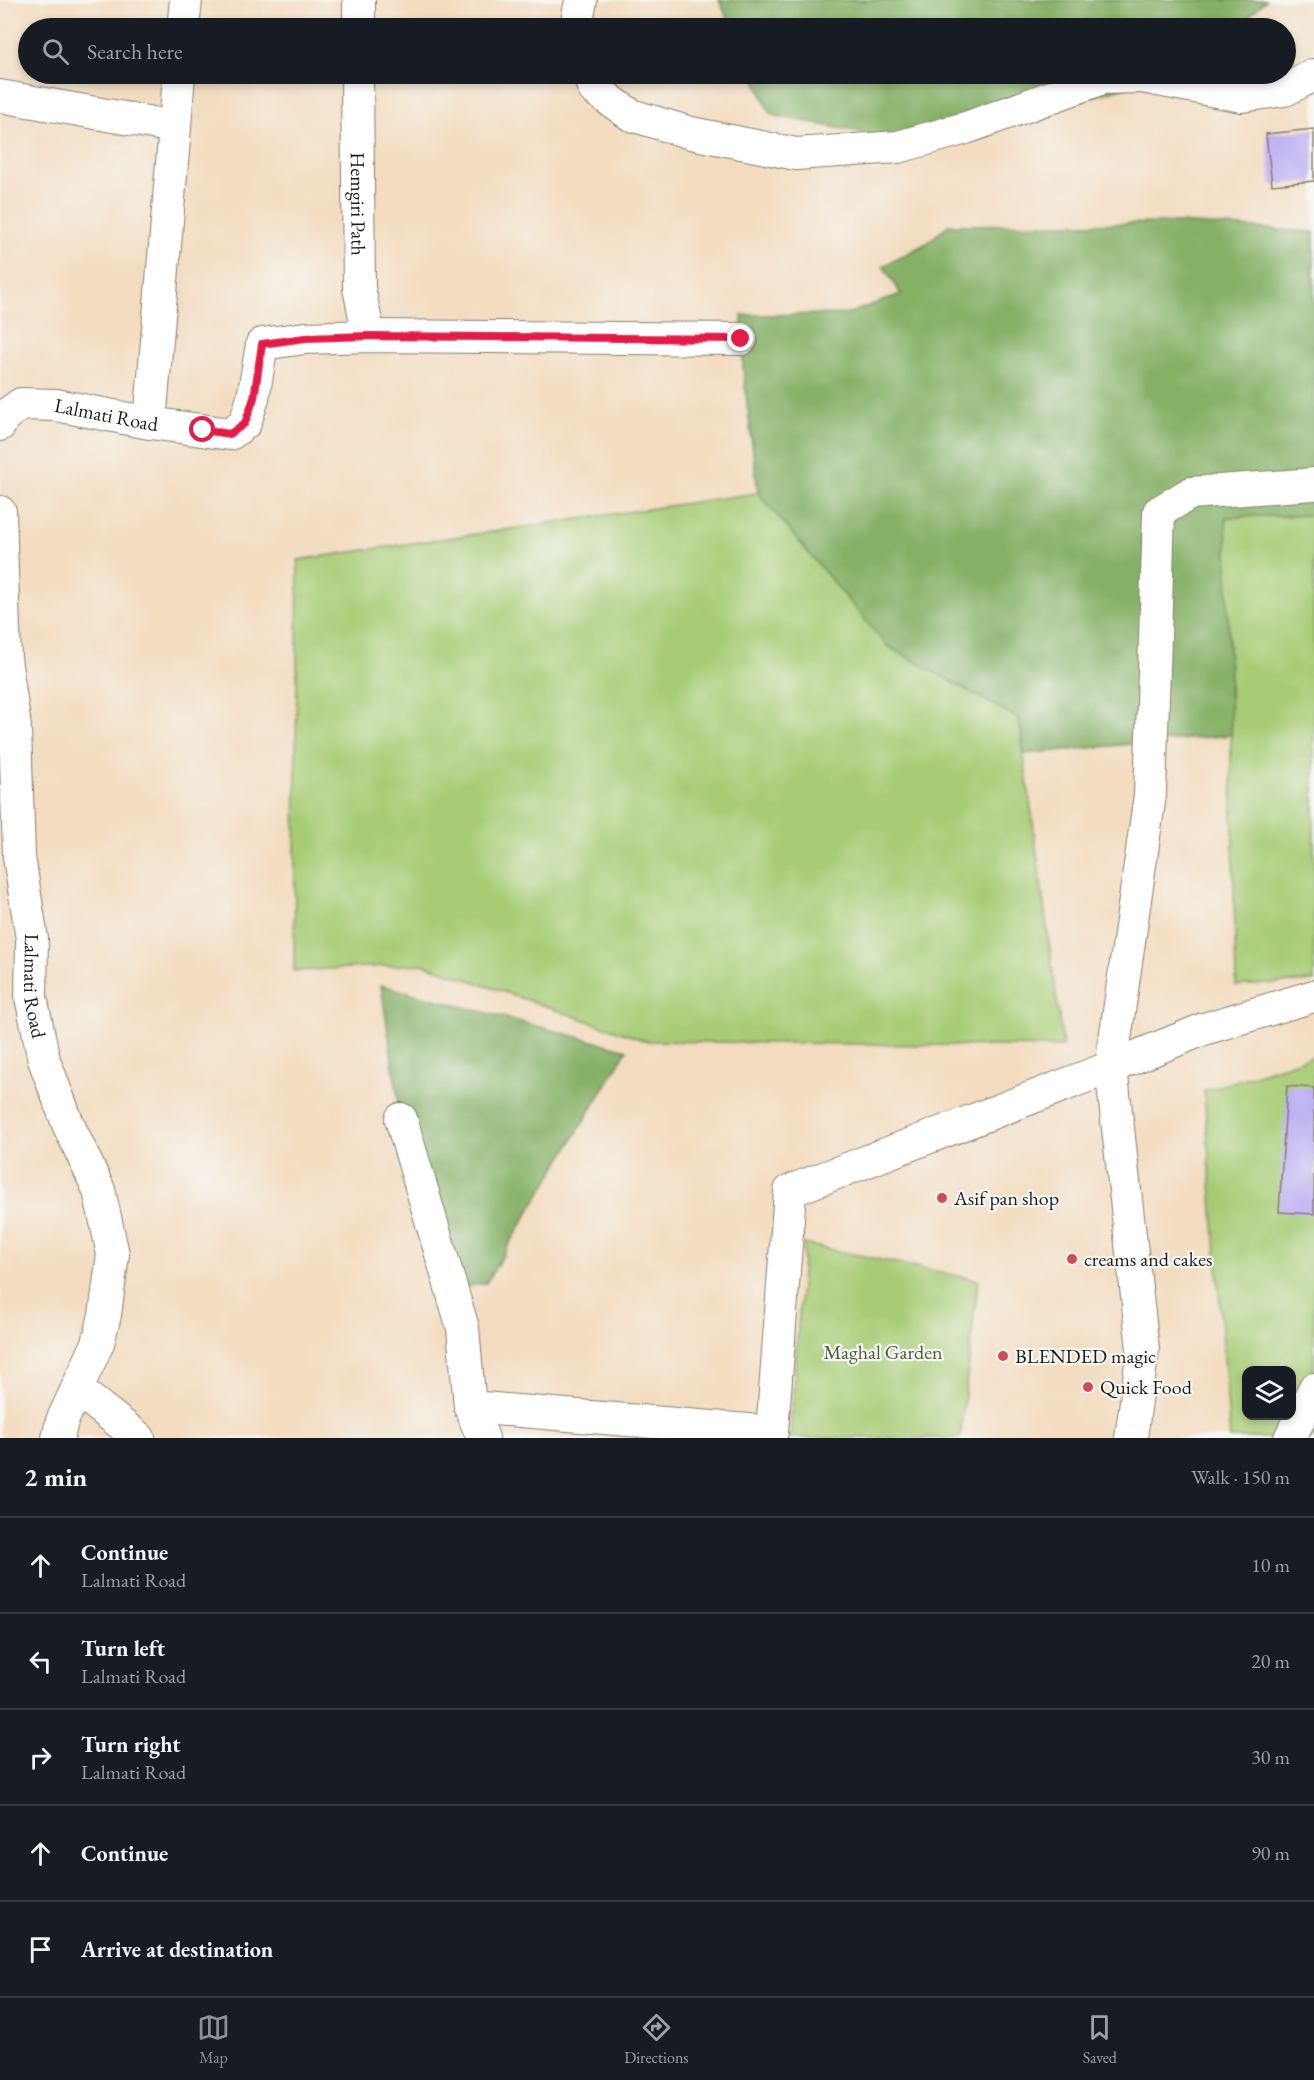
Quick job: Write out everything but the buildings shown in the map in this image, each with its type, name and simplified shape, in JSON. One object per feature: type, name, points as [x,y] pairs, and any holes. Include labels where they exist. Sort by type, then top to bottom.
[{"type":"street","points":[[184,18],[186,0]]},
{"type":"street","points":[[359,0],[359,18]]},
{"type":"street","points":[[578,18],[581,0]]},
{"type":"street","points":[[1182,84],[1242,96],[1285,90],[1314,75]]},
{"type":"street","points":[[150,423],[178,84]]},
{"type":"street","name":"Hemgiri Path","points":[[357,84],[358,288],[369,336]]},
{"type":"street","points":[[592,84],[594,89],[632,115],[691,133],[796,154],[898,147],[966,128],[1087,84]]},
{"type":"street","points":[[0,96],[175,127]]},
{"type":"street","points":[[369,336],[741,339]]},
{"type":"street","name":"Lalmati Road","points":[[1,420],[21,404],[57,405],[150,423],[230,434],[245,423],[254,398],[262,344],[305,338],[369,336]]},
{"type":"street","points":[[1131,1438],[1143,1349],[1111,1067],[1150,795],[1159,512],[1191,493],[1314,484]]},
{"type":"street","name":"Lalmati Road","points":[[0,512],[4,672],[15,727],[19,857],[32,939],[31,997],[44,1060],[68,1124],[99,1190],[113,1254],[105,1315],[98,1343],[62,1421],[58,1438]]},
{"type":"street","points":[[470,1407],[772,1432],[789,1191],[1204,1029],[1314,996]]},
{"type":"street","points":[[401,1119],[463,1328],[470,1407],[483,1438]]},
{"type":"street","points":[[1290,1438],[1314,1389]]},
{"type":"street","points":[[78,1390],[139,1438]]},
{"type":"green space","points":[[719,0],[1266,0],[1247,18],[727,18]]},
{"type":"green space","points":[[757,84],[1136,84],[926,145],[771,115]]},
{"type":"green space","points":[[1180,223],[1314,232],[1314,515],[1226,517],[1231,735],[1024,754],[1019,719],[887,646],[758,493],[743,369],[742,315],[847,314],[901,294],[883,266],[927,243],[948,225]]},
{"type":"green space","points":[[984,460],[1063,1047],[646,1041],[423,964],[294,971],[298,560]]},
{"type":"green space","points":[[1314,515],[1314,981],[1236,986],[1226,517]]},
{"type":"green space","points":[[381,985],[627,1050],[486,1283],[452,1289],[401,1119]]},
{"type":"green space","points":[[1314,1056],[1314,1438],[1230,1438],[1204,1091]]},
{"type":"green space","name":"Maghal Garden","points":[[804,1244],[978,1280],[960,1438],[790,1438]]},
{"type":"place","name":"Asif pan shop","points":[[942,1198]]},
{"type":"place","name":"creams and cakes","points":[[1072,1259]]},
{"type":"place","name":"BLENDED magic","points":[[1003,1356]]},
{"type":"place","name":"Quick Food","points":[[1088,1387]]},
{"type":"route","points":[[203,430],[230,434],[245,423],[254,398],[262,344],[305,338],[369,336],[741,339]]}]
